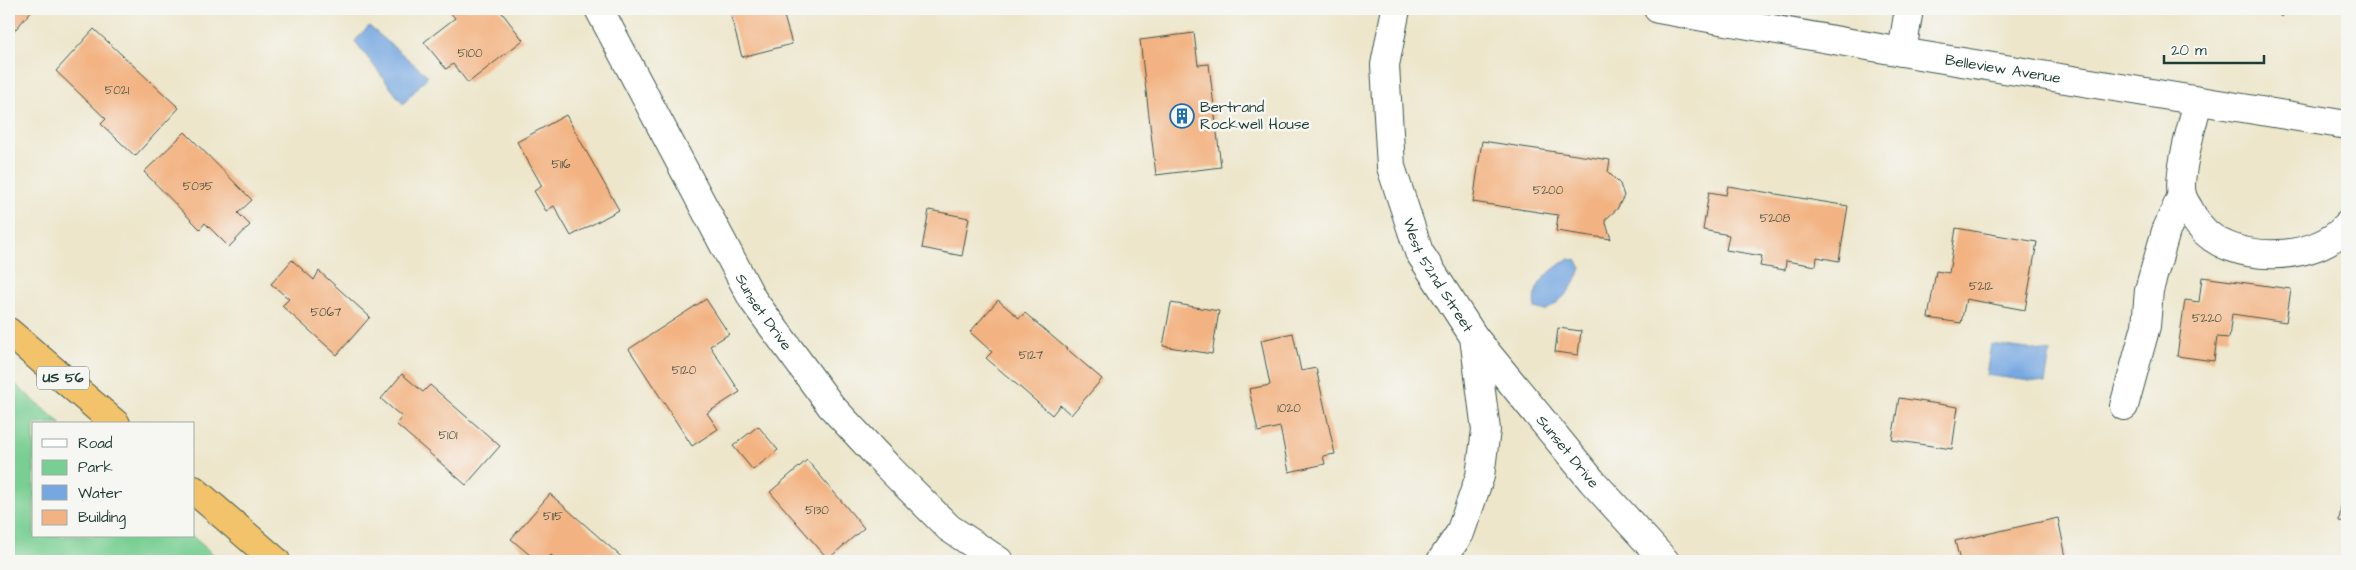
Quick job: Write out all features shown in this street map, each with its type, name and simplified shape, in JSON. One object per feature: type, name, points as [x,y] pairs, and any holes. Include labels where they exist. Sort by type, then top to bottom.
[{"type":"highway","name":"US 56","points":[[9,332],[114,422]]},
{"type":"highway","points":[[195,491],[276,561]]},
{"type":"street","name":"Sunset Drive","points":[[599,9],[758,307],[831,406],[888,467],[949,528],[999,561]]},
{"type":"street","name":"West 52nd Street","points":[[1396,9],[1385,65],[1391,167],[1419,252],[1474,337],[1486,430],[1480,476],[1460,533],[1441,561]]},
{"type":"street","name":"Belleview Avenue","points":[[1658,9],[1902,52],[2347,125]]},
{"type":"street","points":[[1902,52],[1909,9]]},
{"type":"street","points":[[2124,406],[2146,326],[2149,290],[2166,231],[2182,195],[2183,162],[2198,101]]},
{"type":"street","points":[[2182,195],[2199,226],[2217,240],[2240,250],[2274,256],[2317,248],[2341,233],[2347,225]]},
{"type":"street","name":"Sunset Drive","points":[[1474,337],[1592,481],[1665,561]]},
{"type":"green space","points":[[9,379],[59,422],[32,422],[32,538],[194,538],[221,561],[9,561]]},
{"type":"water","points":[[369,26],[428,76],[403,104],[355,41]]},
{"type":"water","points":[[1568,259],[1576,260],[1581,268],[1571,287],[1557,303],[1545,311],[1535,308],[1536,292],[1543,279]]},
{"type":"water","points":[[1991,344],[2050,352],[2045,383],[1986,375]]},
{"type":"building","points":[[9,9],[33,9],[9,37]]},
{"type":"building","points":[[447,9],[499,9],[523,40],[468,83],[453,64],[446,69],[424,42],[455,18]]},
{"type":"building","points":[[729,9],[782,9],[792,44],[742,57]]},
{"type":"building","points":[[2275,9],[2293,9],[2281,17]]},
{"type":"building","points":[[94,29],[179,108],[135,156],[101,124],[106,119],[56,71]]},
{"type":"building","name":"Bertrand Rockwell House","points":[[1194,33],[1198,65],[1209,64],[1221,167],[1156,175],[1140,40]]},
{"type":"building","points":[[566,115],[619,210],[571,236],[554,206],[546,211],[534,191],[542,186],[517,142]]},
{"type":"building","points":[[185,132],[252,200],[238,213],[250,225],[229,247],[205,223],[200,229],[144,172]]},
{"type":"building","points":[[1482,141],[1610,160],[1608,172],[1620,184],[1624,196],[1617,209],[1605,220],[1611,239],[1556,231],[1558,215],[1473,202]]},
{"type":"building","points":[[1728,186],[1848,206],[1839,261],[1817,257],[1816,266],[1786,261],[1785,270],[1760,266],[1762,256],[1726,250],[1729,235],[1703,230],[1709,192],[1726,195]]},
{"type":"building","points":[[929,210],[969,218],[962,256],[922,248]]},
{"type":"building","points":[[1956,228],[2037,242],[2025,310],[1966,299],[1961,323],[1928,318],[1936,271],[1949,273]]},
{"type":"building","points":[[292,260],[314,280],[319,271],[370,317],[337,355],[282,306],[289,299],[271,284]]},
{"type":"building","points":[[2202,277],[2291,289],[2286,322],[2232,314],[2229,338],[2217,337],[2214,361],[2177,356],[2185,300],[2199,302]]},
{"type":"building","points":[[706,299],[729,334],[710,346],[740,392],[707,413],[718,429],[692,446],[629,349]]},
{"type":"building","points":[[998,300],[1019,318],[1025,313],[1102,379],[1071,415],[1060,405],[1052,415],[986,358],[992,352],[970,332]]},
{"type":"building","points":[[1171,303],[1219,311],[1212,354],[1163,346]]},
{"type":"building","points":[[1558,328],[1581,331],[1578,355],[1555,352]]},
{"type":"building","points":[[1293,333],[1301,371],[1316,368],[1335,454],[1323,456],[1325,464],[1289,472],[1280,427],[1258,432],[1249,389],[1270,385],[1261,340]]},
{"type":"building","points":[[402,374],[423,392],[430,385],[500,446],[466,485],[396,424],[402,417],[381,399]]},
{"type":"building","points":[[1899,398],[1958,407],[1952,449],[1892,440]]},
{"type":"building","points":[[758,426],[778,450],[753,470],[733,446]]},
{"type":"building","points":[[807,460],[864,528],[828,559],[770,492]]},
{"type":"building","points":[[2347,471],[2347,522],[2339,521]]},
{"type":"building","points":[[550,494],[626,561],[558,561],[551,555],[545,561],[537,561],[511,539]]},
{"type":"building","points":[[2058,518],[2066,557],[2049,561],[1960,561],[1955,541]]},
{"type":"place","name":"Bertrand Rockwell House","points":[[1182,116]]}]
